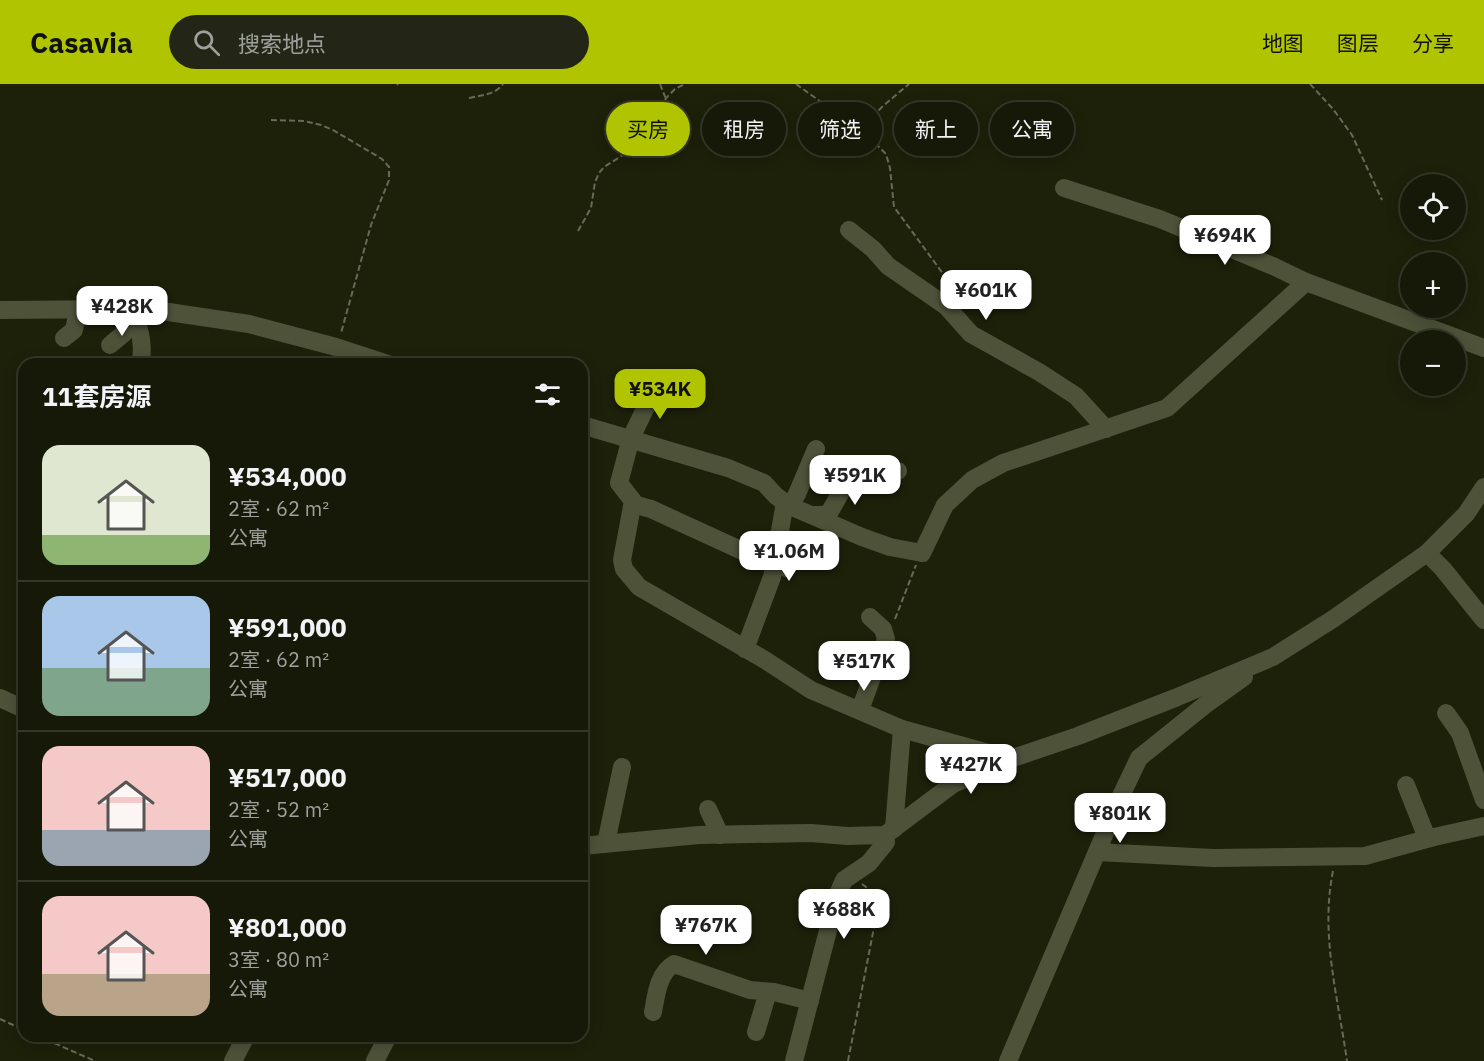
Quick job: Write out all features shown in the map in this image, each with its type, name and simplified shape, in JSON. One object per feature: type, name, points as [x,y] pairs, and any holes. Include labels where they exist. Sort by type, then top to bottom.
[{"type":"street","points":[[1064,188],[1160,219],[1306,282],[1484,348]]},
{"type":"street","points":[[849,230],[873,249],[888,266],[946,306],[971,334],[1039,372],[1076,396],[1106,429]]},
{"type":"street","points":[[588,427],[728,468],[764,483],[787,504],[862,537],[921,553],[945,505],[972,480],[1003,463],[1167,408],[1306,282]]},
{"type":"street","points":[[0,310],[134,313],[162,311],[249,324],[370,358]]},
{"type":"street","points":[[64,338],[74,330],[78,310]]},
{"type":"street","points":[[110,345],[123,334],[134,313]]},
{"type":"street","points":[[134,313],[141,336],[142,358]]},
{"type":"street","points":[[656,386],[631,438],[619,483],[633,504],[622,560],[624,569],[639,586],[811,690],[902,729],[1010,759]]},
{"type":"street","points":[[745,649],[772,577],[780,566],[787,504],[797,494],[816,449]]},
{"type":"street","points":[[815,515],[828,515],[854,472],[898,471]]},
{"type":"street","points":[[1008,1061],[1139,758],[1205,705],[1427,553],[1466,514],[1484,487]]},
{"type":"street","points":[[633,504],[651,509],[780,566]]},
{"type":"street","points":[[1427,553],[1443,569],[1484,620]]},
{"type":"street","points":[[860,710],[884,647],[885,634],[870,617]]},
{"type":"street","points":[[588,845],[720,835],[890,832],[952,783],[1010,759],[1078,736],[1273,657]]},
{"type":"street","points":[[0,698],[18,706]]},
{"type":"street","points":[[1446,713],[1460,733],[1484,800]]},
{"type":"street","points":[[794,1061],[837,896],[844,880],[869,863],[886,842],[890,832],[902,729]]},
{"type":"street","points":[[606,843],[622,767]]},
{"type":"street","points":[[1406,785],[1428,838]]},
{"type":"street","points":[[708,809],[720,835]]},
{"type":"street","points":[[1097,852],[1213,858],[1365,856],[1428,838],[1484,826]]},
{"type":"street","points":[[653,1012],[659,986],[667,968],[674,964],[750,990],[810,1001]]},
{"type":"street","points":[[756,1032],[768,992]]},
{"type":"street","points":[[233,1061],[243,1042]]},
{"type":"path","points":[[469,98],[490,94],[503,84]]},
{"type":"path","points":[[660,84],[666,99]]},
{"type":"path","points":[[578,231],[591,208],[595,182],[599,173],[623,155],[666,99],[675,89],[685,84]]},
{"type":"path","points":[[796,84],[821,102]]},
{"type":"path","points":[[882,107],[909,84]]},
{"type":"path","points":[[1310,84],[1333,109],[1352,135],[1382,200]]},
{"type":"path","points":[[271,120],[321,124],[382,159],[389,167],[388,180],[371,225],[348,312],[336,347]]},
{"type":"path","points":[[882,150],[886,154],[890,168],[894,207],[955,290],[957,297]]},
{"type":"path","points":[[885,634],[893,623],[921,553]]},
{"type":"path","points":[[1338,857],[1329,897],[1328,936],[1334,990],[1347,1061]]},
{"type":"path","points":[[849,1061],[878,900],[874,893],[851,875]]},
{"type":"path","points":[[0,1019],[18,1027]]},
{"type":"path","points":[[52,1042],[95,1061]]}]
